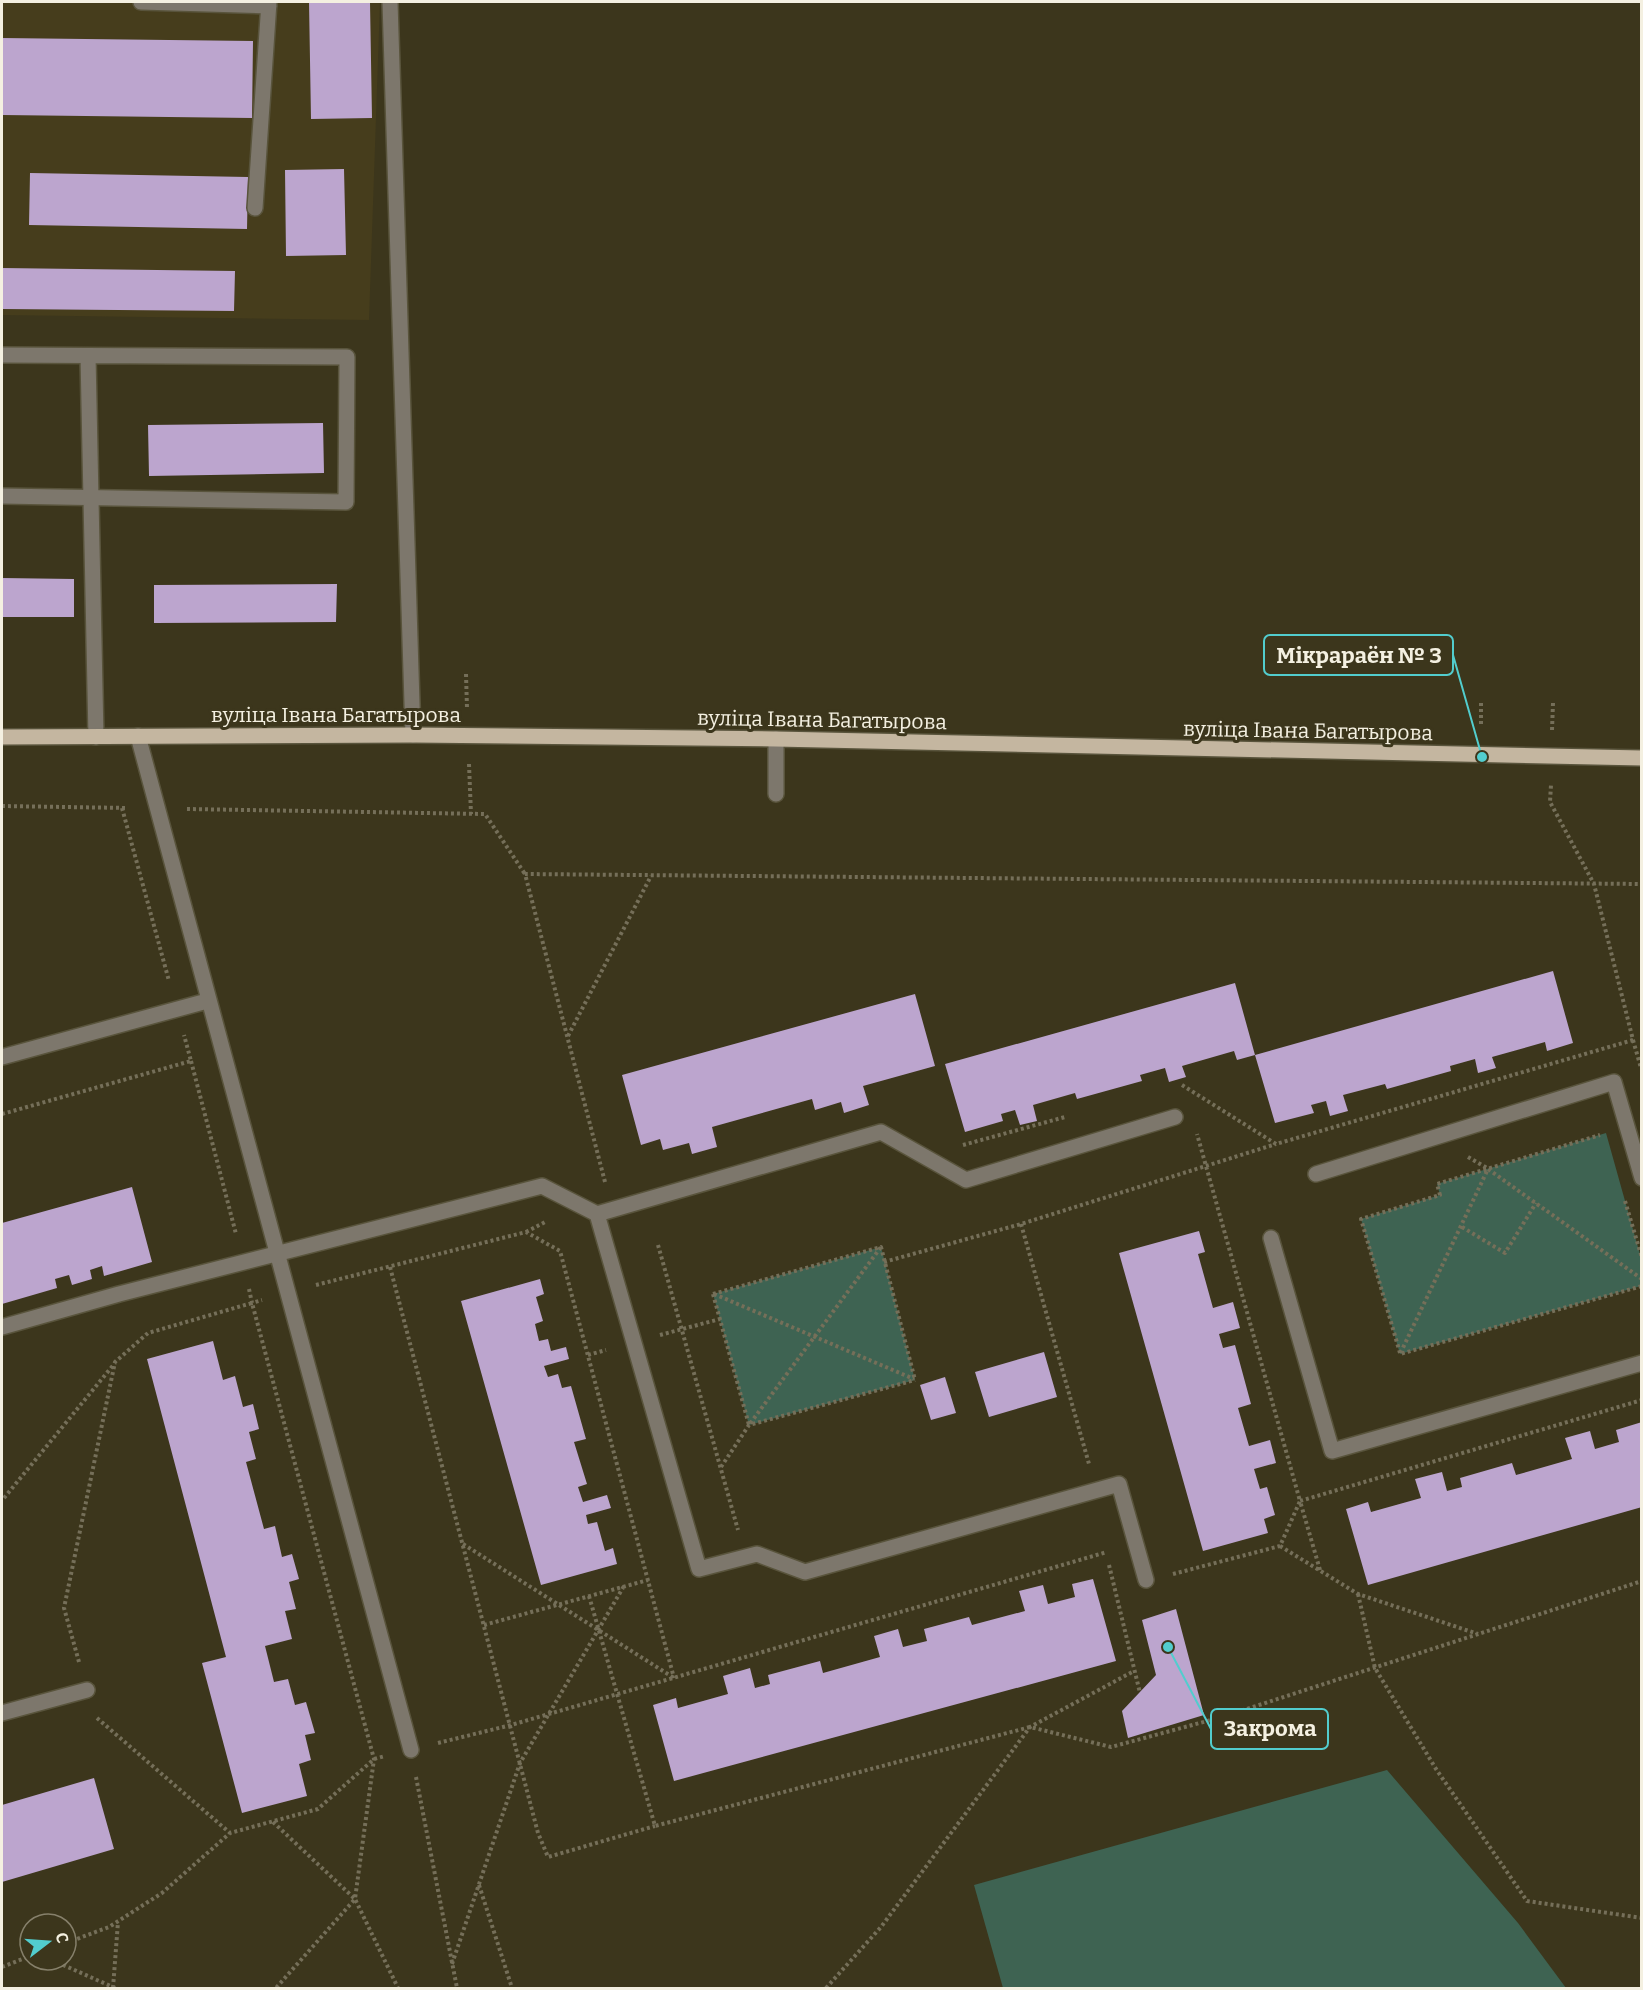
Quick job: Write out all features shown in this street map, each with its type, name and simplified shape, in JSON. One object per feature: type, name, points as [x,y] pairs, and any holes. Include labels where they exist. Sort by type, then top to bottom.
[{"type":"main road","name":"вуліца Івана Багатырова","points":[[2,737],[413,735],[776,739],[1641,758]]},
{"type":"lane","points":[[141,2],[269,4],[255,208]]},
{"type":"lane","points":[[390,2],[413,735]]},
{"type":"lane","points":[[2,355],[347,357],[346,502],[2,496]]},
{"type":"lane","points":[[88,356],[96,737]]},
{"type":"lane","points":[[138,736],[207,1001],[411,1750]]},
{"type":"lane","points":[[776,739],[776,794]]},
{"type":"lane","points":[[2,1057],[207,1001]]},
{"type":"lane","points":[[1316,1174],[1614,1082],[1641,1178]]},
{"type":"lane","points":[[2,1327],[542,1186],[597,1214],[881,1132],[966,1180],[1175,1117]]},
{"type":"lane","points":[[597,1214],[699,1569],[757,1554],[805,1572],[1119,1484],[1146,1580]]},
{"type":"lane","points":[[1270,1238],[1332,1451],[1641,1363]]},
{"type":"lane","points":[[2,1713],[87,1690]]},
{"type":"path","points":[[1550,802],[1594,884],[1641,1069]]},
{"type":"path","points":[[2,806],[122,808]]},
{"type":"path","points":[[182,809],[486,814],[525,874],[607,1189]]},
{"type":"path","points":[[525,874],[1641,884]]},
{"type":"path","points":[[568,1036],[651,876]]},
{"type":"path","points":[[884,1262],[1021,1224],[1276,1144],[1633,1040]]},
{"type":"path","points":[[191,1061],[252,1303],[374,1759],[355,1899],[276,1989]]},
{"type":"path","points":[[1171,1088],[1182,1085],[1276,1144]]},
{"type":"path","points":[[1182,1085],[1185,1094]]},
{"type":"path","points":[[957,1147],[1070,1116]]},
{"type":"path","points":[[1194,1122],[1320,1570]]},
{"type":"path","points":[[1400,1354],[1361,1219],[1440,1195],[1437,1185],[1606,1133]]},
{"type":"path","points":[[1488,1169],[1641,1279]]},
{"type":"path","points":[[1400,1354],[1488,1169]]},
{"type":"path","points":[[1462,1227],[1505,1253],[1536,1203]]},
{"type":"path","points":[[1021,1224],[1097,1490]]},
{"type":"path","points":[[4,1498],[115,1362],[148,1333],[288,1293],[526,1232],[560,1251],[674,1678]]},
{"type":"path","points":[[658,1245],[746,1556]]},
{"type":"path","points":[[721,1467],[749,1425],[880,1248]]},
{"type":"path","points":[[880,1248],[915,1380]]},
{"type":"path","points":[[713,1294],[880,1248]]},
{"type":"path","points":[[390,1268],[538,1833],[548,1857],[655,1826],[1030,1727],[1134,1671]]},
{"type":"path","points":[[1400,1354],[1641,1286]]},
{"type":"path","points":[[713,1294],[915,1380]]},
{"type":"path","points":[[713,1294],[749,1425]]},
{"type":"path","points":[[682,1329],[720,1318]]},
{"type":"path","points":[[64,1608],[115,1362]]},
{"type":"path","points":[[749,1425],[915,1380]]},
{"type":"path","points":[[1280,1546],[1300,1501],[1641,1400]]},
{"type":"path","points":[[1105,1542],[1140,1693]]},
{"type":"path","points":[[462,1544],[674,1678]]},
{"type":"path","points":[[1114,1588],[1280,1546],[1358,1594],[1478,1634]]},
{"type":"path","points":[[78,1938],[118,1922],[162,1893],[230,1833],[318,1809],[374,1759],[511,1725],[1107,1552]]},
{"type":"path","points":[[484,1625],[648,1580]]},
{"type":"path","points":[[1030,1727],[1111,1747],[1222,1717],[1641,1581]]},
{"type":"path","points":[[452,1964],[520,1763],[624,1586]]},
{"type":"path","points":[[1358,1594],[1375,1668],[1436,1769],[1527,1901],[1641,1918]]},
{"type":"path","points":[[588,1596],[655,1826]]},
{"type":"path","points":[[95,1716],[230,1833]]},
{"type":"path","points":[[826,1989],[880,1927],[1030,1727]]},
{"type":"path","points":[[411,1750],[457,1989]]},
{"type":"path","points":[[273,1821],[355,1899],[398,1989]]},
{"type":"path","points":[[479,1884],[512,1989]]},
{"type":"path","points":[[78,1972],[114,1988],[118,1922]]},
{"type":"path","points":[[2,1967],[18,1961]]},
{"type":"shaded area","points":[[2,2],[380,2],[369,320],[2,315]]},
{"type":"green space","points":[[1606,1133],[1641,1258],[1641,1286],[1400,1354],[1361,1219],[1440,1195],[1437,1184]]},
{"type":"green space","points":[[881,1247],[915,1380],[749,1425],[713,1294]]},
{"type":"green space","points":[[1387,1770],[1518,1923],[1566,1988],[1003,1988],[974,1885]]},
{"type":"building","points":[[309,2],[370,2],[372,118],[311,119]]},
{"type":"building","points":[[2,38],[253,41],[252,118],[2,115]]},
{"type":"building","points":[[344,169],[346,255],[286,256],[285,170]]},
{"type":"building","points":[[30,173],[248,177],[247,229],[29,225]]},
{"type":"building","points":[[2,268],[235,271],[234,311],[2,309]]},
{"type":"building","points":[[323,423],[324,473],[149,476],[148,425]]},
{"type":"building","points":[[2,578],[74,579],[74,617],[2,617]]},
{"type":"building","points":[[337,584],[336,622],[154,623],[154,585]]},
{"type":"building","points":[[1553,971],[1573,1043],[1547,1051],[1545,1042],[1492,1057],[1496,1068],[1478,1073],[1475,1059],[1450,1066],[1451,1071],[1387,1089],[1385,1084],[1343,1095],[1348,1111],[1330,1116],[1326,1101],[1311,1105],[1314,1113],[1275,1123],[1255,1055]]},
{"type":"building","points":[[1235,983],[1255,1055],[1237,1060],[1234,1051],[1182,1066],[1186,1077],[1169,1082],[1165,1068],[1140,1075],[1142,1081],[1077,1099],[1075,1093],[1033,1105],[1037,1121],[1020,1125],[1015,1110],[1001,1114],[1003,1121],[965,1132],[945,1064]]},
{"type":"building","points":[[915,994],[935,1066],[863,1086],[869,1105],[844,1113],[841,1102],[815,1110],[812,1099],[712,1127],[717,1147],[692,1154],[689,1143],[663,1150],[660,1139],[641,1145],[622,1075]]},
{"type":"building","points":[[132,1187],[152,1262],[104,1276],[102,1266],[90,1270],[92,1279],[72,1285],[69,1275],[55,1279],[57,1288],[2,1304],[2,1223]]},
{"type":"building","points":[[1199,1231],[1205,1252],[1198,1254],[1213,1308],[1233,1302],[1240,1328],[1219,1334],[1223,1348],[1235,1345],[1251,1404],[1238,1408],[1249,1446],[1270,1440],[1276,1463],[1254,1469],[1260,1489],[1267,1487],[1275,1515],[1264,1519],[1268,1533],[1203,1551],[1119,1253]]},
{"type":"building","points":[[540,1279],[544,1294],[536,1297],[543,1321],[535,1324],[539,1341],[548,1339],[551,1351],[566,1347],[569,1359],[544,1366],[548,1377],[558,1374],[562,1388],[571,1386],[586,1439],[574,1442],[587,1484],[578,1487],[583,1502],[607,1495],[611,1508],[586,1515],[588,1524],[597,1522],[605,1551],[613,1548],[617,1564],[541,1585],[461,1301]]},
{"type":"building","points":[[213,1341],[223,1380],[235,1376],[243,1407],[253,1404],[259,1429],[249,1432],[256,1459],[246,1462],[264,1529],[275,1526],[282,1557],[292,1554],[299,1579],[289,1582],[296,1609],[285,1611],[292,1639],[265,1646],[274,1682],[288,1679],[295,1705],[306,1702],[315,1733],[305,1735],[311,1760],[299,1764],[307,1796],[242,1813],[202,1663],[226,1657],[147,1359]]},
{"type":"building","points":[[1044,1352],[1057,1397],[989,1417],[975,1372]]},
{"type":"building","points":[[945,1377],[956,1413],[931,1420],[920,1385]]},
{"type":"building","points":[[1642,1422],[1642,1507],[1368,1585],[1346,1509],[1368,1502],[1371,1512],[1421,1498],[1415,1479],[1442,1472],[1447,1491],[1462,1487],[1460,1478],[1512,1463],[1516,1475],[1572,1459],[1565,1438],[1590,1431],[1595,1449],[1619,1442],[1616,1430]]},
{"type":"building","points":[[1093,1579],[1116,1661],[674,1781],[653,1705],[676,1698],[678,1708],[728,1694],[723,1676],[750,1668],[755,1688],[770,1684],[768,1675],[820,1661],[823,1673],[880,1657],[874,1636],[898,1629],[903,1647],[927,1641],[924,1629],[969,1617],[972,1625],[1025,1611],[1019,1591],[1043,1585],[1048,1604],[1075,1597],[1072,1584]]},
{"type":"building","points":[[1176,1609],[1204,1715],[1128,1738],[1122,1711],[1156,1675],[1142,1620]]},
{"type":"building","points":[[94,1778],[114,1849],[2,1882],[2,1805]]},
{"type":"place","name":"Мікрараён № 3","points":[[1482,757]]},
{"type":"place","name":"Закрома","points":[[1168,1647]]}]
